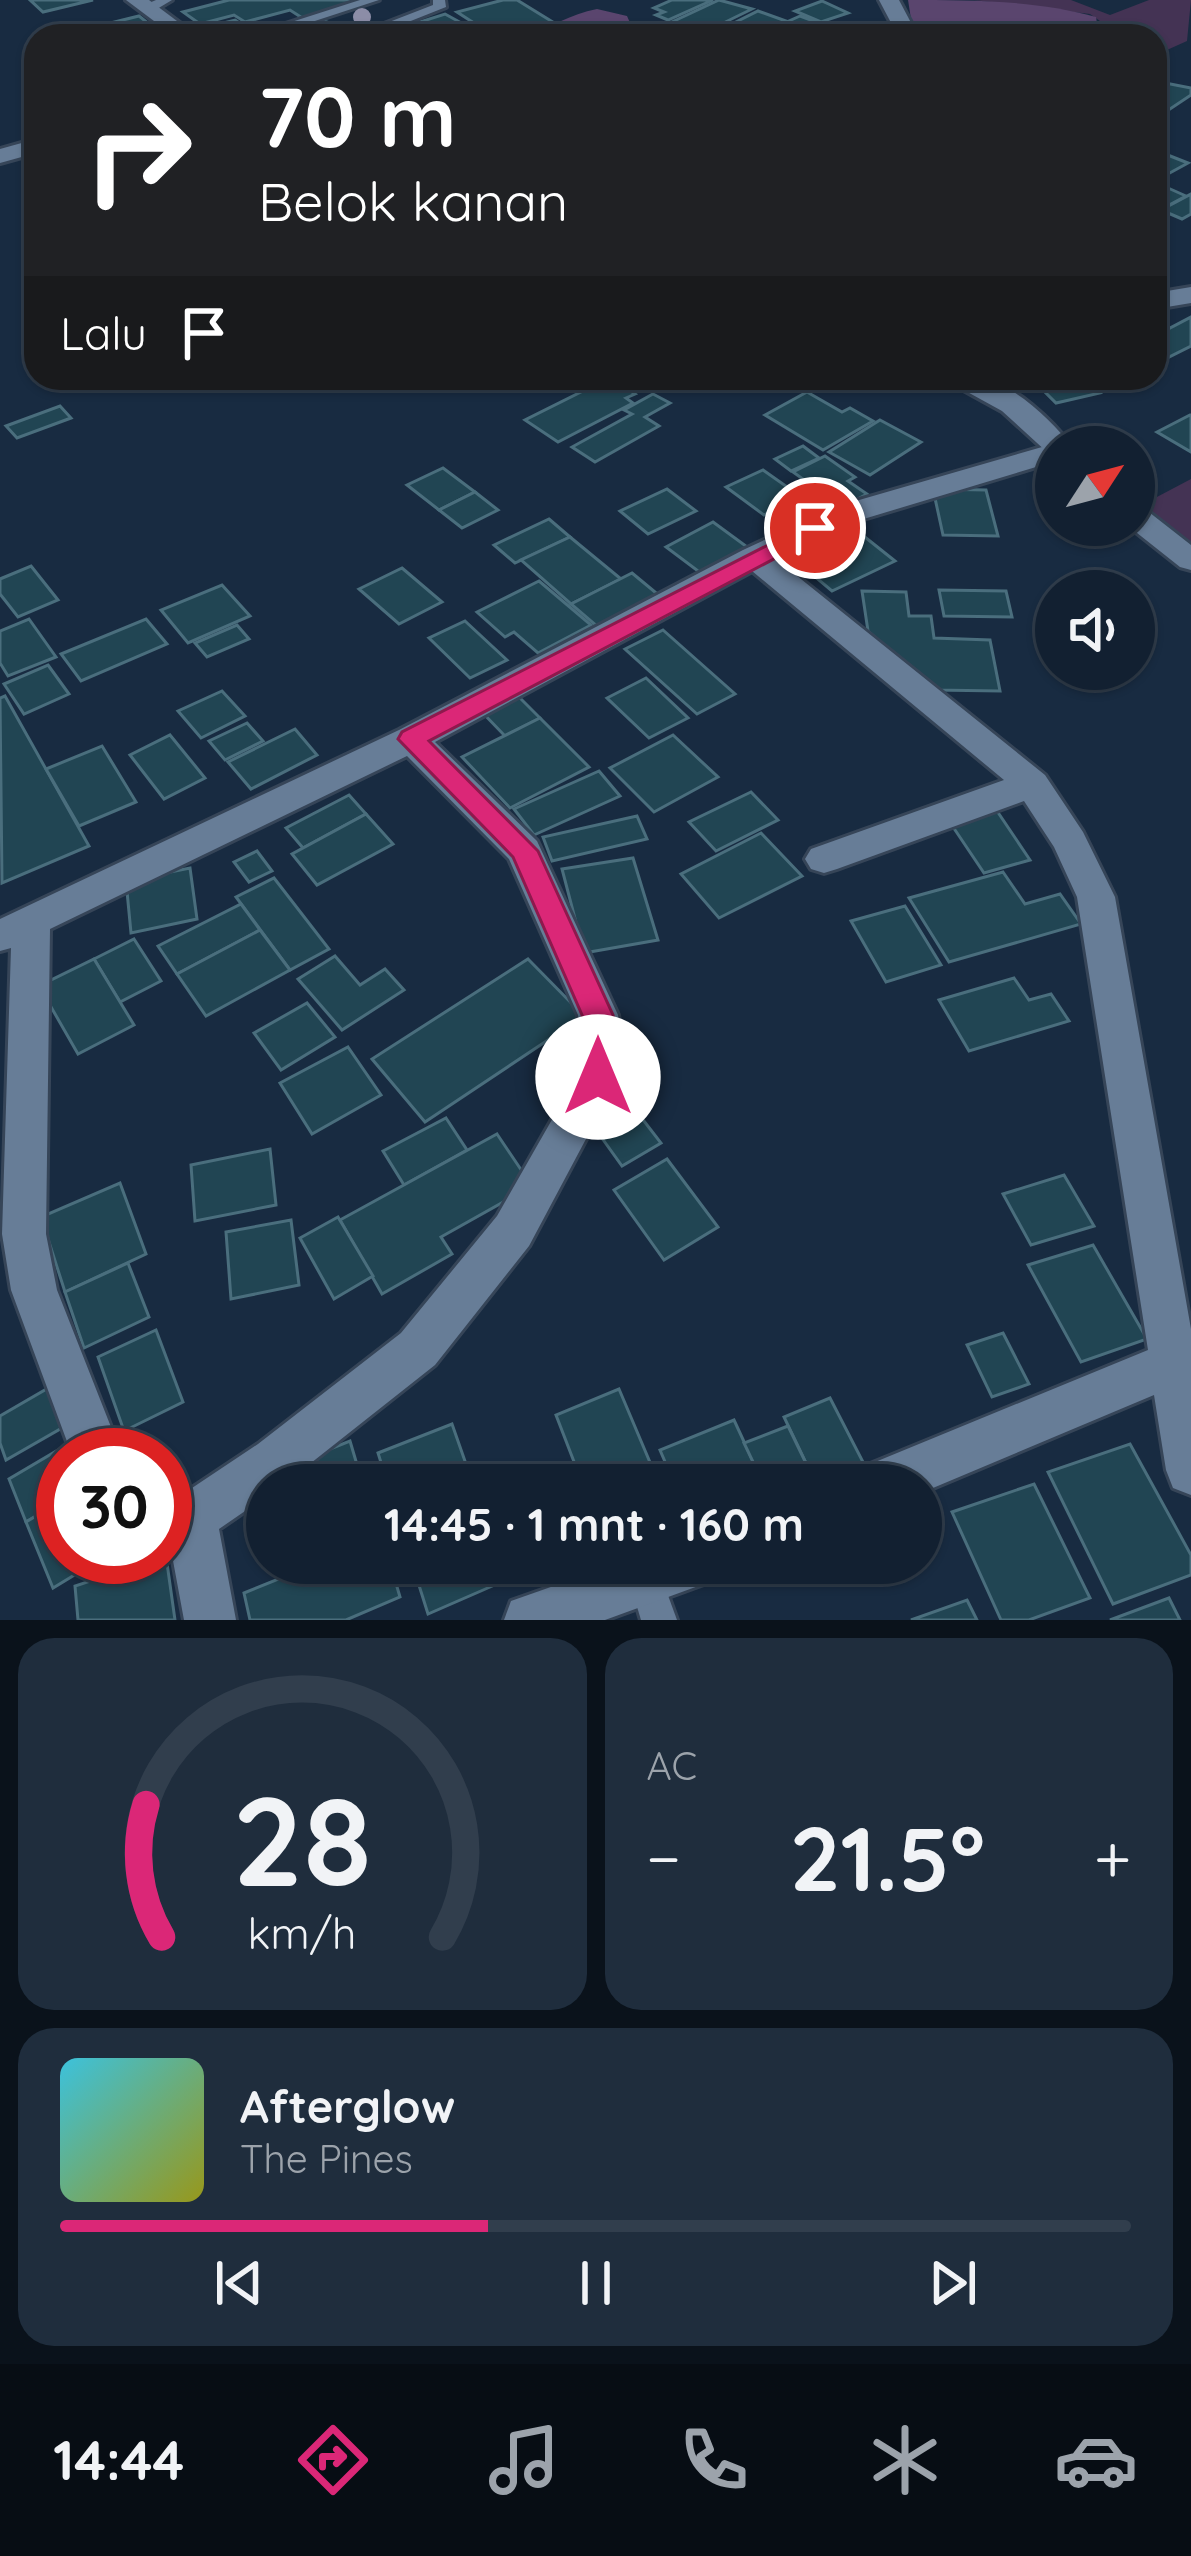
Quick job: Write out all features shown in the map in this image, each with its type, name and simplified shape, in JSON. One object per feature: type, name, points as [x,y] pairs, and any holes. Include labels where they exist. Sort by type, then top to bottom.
[{"type":"street","points":[[150,3],[174,24]]},
{"type":"street","points":[[1009,390],[1038,426]]},
{"type":"street","points":[[85,1428],[34,1290],[24,1234],[15,929],[411,739],[754,557],[846,514],[1035,456]]},
{"type":"street","points":[[1155,532],[1191,560]]},
{"type":"street","points":[[754,557],[1032,784],[1070,842],[1096,897],[1191,1470]]},
{"type":"street","points":[[192,1507],[275,1461],[418,1349],[513,1231],[598,1077],[603,1049],[598,1015],[524,851],[411,739]]},
{"type":"street","points":[[824,859],[1032,784]]},
{"type":"street","points":[[932,1464],[1172,1364]]},
{"type":"street","points":[[192,1561],[210,1620]]},
{"type":"street","points":[[530,1620],[666,1588]]},
{"type":"lane","points":[[294,24],[373,0]]},
{"type":"lane","points":[[394,24],[440,7],[439,0]]},
{"type":"shaded area","points":[[908,0],[1003,2],[1073,11],[1096,17],[1097,24],[916,24]]},
{"type":"shaded area","points":[[974,0],[1071,0],[1110,15],[1149,0],[1191,0],[1187,41],[1167,50],[1167,24],[1100,24],[1090,14]]},
{"type":"shaded area","points":[[597,9],[627,16],[631,24],[553,24]]},
{"type":"shaded area","points":[[1191,479],[1191,544],[1155,520],[1155,498]]},
{"type":"building","points":[[30,0],[93,0],[43,12]]},
{"type":"building","points":[[229,0],[370,0],[304,19],[290,10],[245,22],[234,15],[200,24],[183,12]]},
{"type":"building","points":[[517,0],[556,24],[476,24],[457,12]]},
{"type":"building","points":[[672,0],[713,0],[668,20],[656,15],[664,12],[654,8]]},
{"type":"building","points":[[719,0],[752,9],[721,24],[672,22]]},
{"type":"building","points":[[822,1],[848,13],[821,22],[795,11]]},
{"type":"building","points":[[758,11],[786,21],[780,24],[732,24]]},
{"type":"building","points":[[445,14],[463,24],[414,24]]},
{"type":"building","points":[[139,16],[149,24],[107,24]]},
{"type":"building","points":[[800,16],[822,24],[782,24]]},
{"type":"building","points":[[1167,83],[1191,88],[1191,95],[1167,111]]},
{"type":"building","points":[[1167,155],[1188,163],[1167,174]]},
{"type":"building","points":[[1167,188],[1186,196],[1167,206]]},
{"type":"building","points":[[1191,194],[1191,214],[1182,219],[1167,213],[1167,207]]},
{"type":"building","points":[[1191,317],[1191,346],[1167,358],[1167,330]]},
{"type":"building","points":[[585,390],[635,394],[626,398],[633,403],[558,442],[525,420]]},
{"type":"building","points":[[1043,390],[1100,393],[1056,403]]},
{"type":"building","points":[[807,392],[842,412],[850,408],[873,421],[823,450],[765,415]]},
{"type":"building","points":[[653,394],[670,403],[645,417],[659,426],[595,462],[572,447],[632,414],[624,410]]},
{"type":"building","points":[[60,406],[71,418],[17,438],[6,426]]},
{"type":"building","points":[[1191,415],[1191,452],[1157,432]]},
{"type":"building","points":[[880,420],[921,442],[870,475],[829,452]]},
{"type":"building","points":[[803,446],[819,458],[791,471],[775,459]]},
{"type":"building","points":[[825,456],[855,477],[848,481],[867,494],[842,507],[793,472]]},
{"type":"building","points":[[443,468],[475,492],[439,510],[407,485]]},
{"type":"building","points":[[763,470],[800,496],[764,515],[726,487]]},
{"type":"building","points":[[667,489],[696,511],[648,534],[620,511]]},
{"type":"building","points":[[933,489],[986,490],[998,536],[943,535]]},
{"type":"building","points":[[475,492],[498,510],[462,528],[439,510]]},
{"type":"building","points":[[549,519],[570,537],[515,563],[494,545]]},
{"type":"building","points":[[713,522],[754,552],[706,577],[666,547]]},
{"type":"building","points":[[846,522],[895,561],[832,591],[783,550]]},
{"type":"building","points":[[570,537],[621,579],[571,604],[521,560]]},
{"type":"building","points":[[31,566],[58,600],[18,617],[0,594],[0,579]]},
{"type":"building","points":[[402,568],[442,602],[399,624],[359,589]]},
{"type":"building","points":[[632,573],[661,597],[599,628],[571,604]]},
{"type":"building","points":[[539,581],[591,625],[538,653],[514,632],[505,637],[477,612]]},
{"type":"building","points":[[222,585],[250,616],[188,643],[161,610]]},
{"type":"building","points":[[939,590],[1006,591],[1012,617],[944,616]]},
{"type":"building","points":[[862,591],[906,592],[909,616],[931,616],[934,638],[990,640],[1000,691],[934,690],[868,631]]},
{"type":"building","points":[[29,619],[56,657],[8,676],[0,663],[0,631]]},
{"type":"building","points":[[146,619],[167,644],[81,681],[61,654]]},
{"type":"building","points":[[465,621],[507,660],[470,678],[429,638]]},
{"type":"building","points":[[237,625],[249,639],[207,657],[195,643]]},
{"type":"building","points":[[663,630],[735,694],[697,714],[625,649]]},
{"type":"building","points":[[48,665],[69,694],[24,714],[4,684]]},
{"type":"building","points":[[646,678],[688,718],[649,738],[607,698]]},
{"type":"building","points":[[222,691],[245,716],[201,738],[178,711]]},
{"type":"building","points":[[513,691],[540,718],[505,736],[478,708]]},
{"type":"building","points":[[5,696],[89,846],[2,883],[0,698]]},
{"type":"building","points":[[540,718],[589,767],[510,808],[462,757]]},
{"type":"building","points":[[247,723],[263,741],[225,760],[209,741]]},
{"type":"building","points":[[295,729],[317,755],[251,789],[228,762]]},
{"type":"building","points":[[170,735],[205,778],[164,799],[130,755]]},
{"type":"building","points":[[673,735],[718,777],[654,812],[610,768]]},
{"type":"building","points":[[102,746],[136,802],[79,826],[46,769]]},
{"type":"building","points":[[599,771],[620,796],[534,835],[514,809]]},
{"type":"building","points":[[751,792],[778,820],[716,851],[689,822]]},
{"type":"building","points":[[349,795],[366,814],[303,848],[286,828]]},
{"type":"building","points":[[995,808],[1030,860],[984,873],[949,821]]},
{"type":"building","points":[[366,814],[393,844],[317,885],[292,854]]},
{"type":"building","points":[[637,816],[647,839],[552,861],[543,837]]},
{"type":"building","points":[[761,833],[802,876],[719,918],[681,874]]},
{"type":"building","points":[[257,851],[272,871],[249,882],[234,862]]},
{"type":"building","points":[[633,858],[658,940],[584,953],[562,869]]},
{"type":"building","points":[[190,868],[197,919],[131,933],[126,881]]},
{"type":"building","points":[[1003,872],[1025,904],[1060,894],[1081,924],[949,962],[909,898]]},
{"type":"building","points":[[274,878],[329,949],[290,970],[236,897]]},
{"type":"building","points":[[241,904],[260,930],[177,974],[158,946]]},
{"type":"building","points":[[905,906],[941,965],[886,982],[851,921]]},
{"type":"building","points":[[260,930],[290,970],[206,1016],[177,974]]},
{"type":"building","points":[[134,939],[161,981],[120,1002],[94,959]]},
{"type":"building","points":[[335,956],[360,985],[385,969],[404,990],[342,1030],[298,979]]},
{"type":"building","points":[[94,959],[134,1025],[78,1054],[39,986]]},
{"type":"building","points":[[528,959],[584,1016],[425,1122],[372,1059]]},
{"type":"building","points":[[1014,978],[1029,1000],[1051,994],[1069,1021],[969,1051],[939,1000]]},
{"type":"building","points":[[307,1003],[335,1037],[281,1070],[254,1033]]},
{"type":"building","points":[[348,1047],[381,1095],[312,1134],[280,1083]]},
{"type":"building","points":[[627,1099],[661,1143],[622,1166],[589,1120]]},
{"type":"building","points":[[446,1118],[467,1150],[404,1185],[383,1151]]},
{"type":"building","points":[[497,1134],[532,1186],[441,1237],[452,1254],[382,1294],[340,1220]]},
{"type":"building","points":[[270,1149],[276,1205],[195,1221],[191,1165]]},
{"type":"building","points":[[667,1159],[718,1227],[664,1260],[614,1190]]},
{"type":"building","points":[[1064,1175],[1094,1226],[1031,1245],[1003,1194]]},
{"type":"building","points":[[120,1183],[146,1254],[65,1292],[41,1217]]},
{"type":"building","points":[[338,1217],[373,1276],[334,1299],[300,1238]]},
{"type":"building","points":[[291,1220],[299,1285],[231,1299],[226,1232]]},
{"type":"building","points":[[1093,1245],[1147,1339],[1081,1362],[1028,1265]]},
{"type":"building","points":[[128,1263],[149,1317],[84,1348],[65,1292]]},
{"type":"building","points":[[156,1330],[183,1402],[123,1428],[98,1357]]},
{"type":"building","points":[[1003,1333],[1029,1384],[992,1397],[967,1345]]},
{"type":"building","points":[[57,1383],[74,1421],[62,1428],[36,1428],[36,1443],[6,1460],[0,1443],[0,1416]]},
{"type":"building","points":[[619,1389],[651,1464],[575,1464],[556,1415]]},
{"type":"building","points":[[830,1398],[864,1464],[806,1464],[784,1417]]},
{"type":"building","points":[[734,1420],[754,1464],[666,1464],[660,1450]]},
{"type":"building","points":[[452,1424],[466,1464],[381,1464],[378,1453]]},
{"type":"building","points":[[788,1426],[806,1464],[754,1464],[744,1443]]},
{"type":"building","points":[[350,1441],[357,1464],[292,1464]]},
{"type":"building","points":[[1130,1444],[1191,1555],[1191,1575],[1113,1604],[1048,1472]]},
{"type":"building","points":[[36,1463],[36,1516],[26,1522],[9,1479]]},
{"type":"building","points":[[1034,1484],[1090,1598],[1029,1620],[1001,1620],[952,1512]]},
{"type":"building","points":[[36,1516],[36,1546],[26,1522]]},
{"type":"building","points":[[170,1584],[175,1620],[78,1620],[75,1586]]},
{"type":"building","points":[[266,1584],[396,1584],[400,1597],[346,1620],[250,1620],[244,1593]]},
{"type":"building","points":[[419,1584],[497,1584],[428,1614]]},
{"type":"building","points":[[1169,1598],[1180,1620],[1110,1620]]},
{"type":"building","points":[[967,1600],[977,1620],[911,1620]]},
{"type":"route","points":[[598,1077],[603,1049],[598,1015],[536,872],[524,851],[411,739],[815,528]]}]
